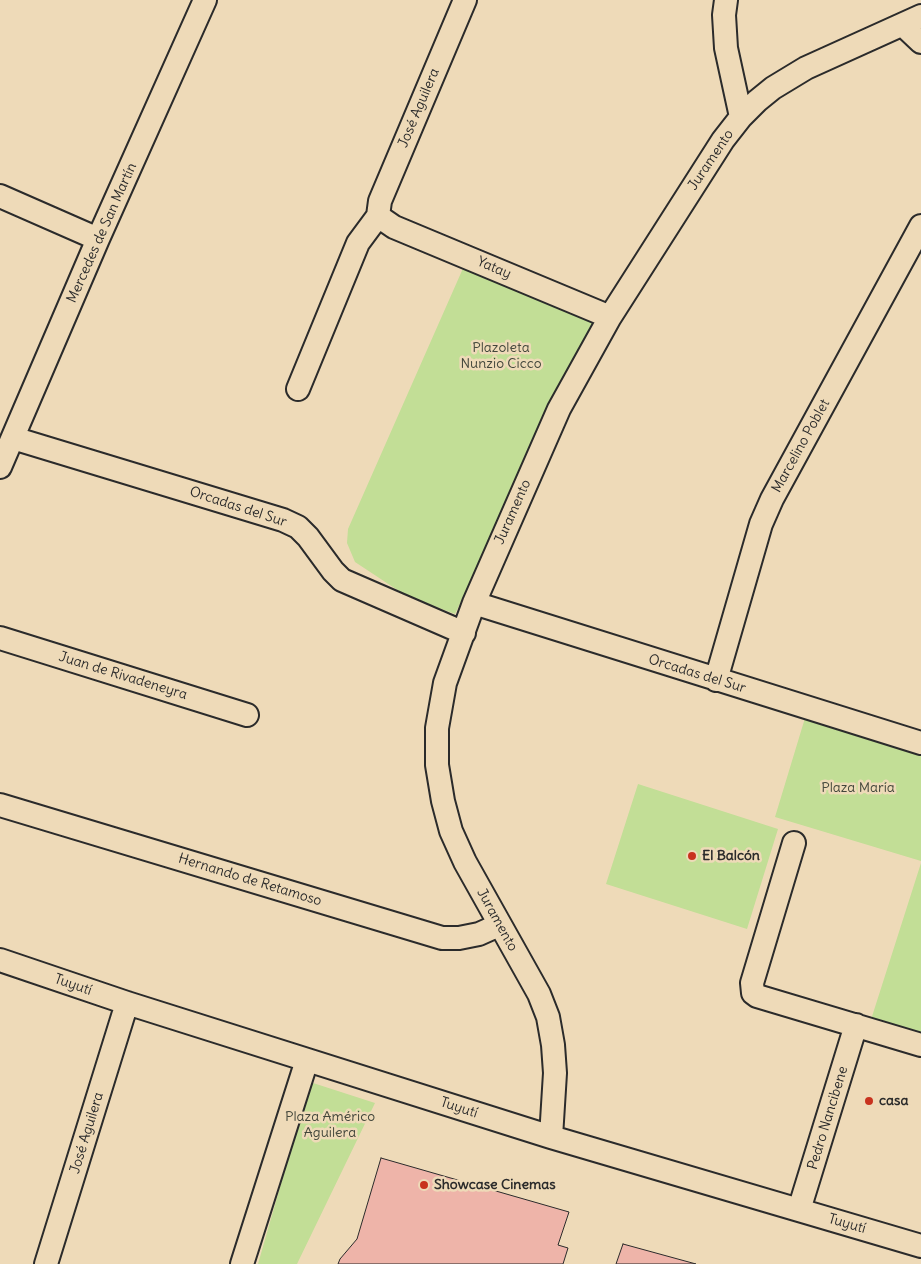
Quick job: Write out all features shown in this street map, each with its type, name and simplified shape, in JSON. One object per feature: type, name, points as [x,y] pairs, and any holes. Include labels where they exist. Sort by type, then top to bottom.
[{"type":"street","name":"Mercedes de San Martín","points":[[0,467],[98,239],[205,0]]},
{"type":"street","name":"José Aguilera","points":[[378,216],[380,201],[465,0]]},
{"type":"street","points":[[726,0],[724,16],[726,48],[741,117]]},
{"type":"street","points":[[912,20],[921,42]]},
{"type":"street","name":"Juramento","points":[[551,1137],[555,1073],[548,1017],[539,994],[465,862],[451,831],[443,801],[437,765],[437,728],[445,683],[474,603],[559,409],[610,317],[724,140],[741,117],[757,100],[773,88],[806,68],[912,20]]},
{"type":"street","points":[[0,196],[98,239]]},
{"type":"street","points":[[298,390],[358,243],[378,216]]},
{"type":"street","name":"Yatay","points":[[378,216],[394,227],[610,317]]},
{"type":"street","name":"Marcelino Poblet","points":[[716,680],[761,524],[777,491],[921,226]]},
{"type":"street","name":"Orcadas del Sur","points":[[13,438],[283,520],[298,527],[308,537],[342,580],[464,633]]},
{"type":"street","name":"Orcadas del Sur","points":[[474,603],[921,744]]},
{"type":"street","name":"Juan de Rivadeneyra","points":[[0,638],[247,715]]},
{"type":"street","name":"Hernando de Retamoso","points":[[0,805],[442,938],[459,938],[478,934],[500,925]]},
{"type":"street","points":[[794,843],[752,983],[753,993],[757,996],[921,1045]]},
{"type":"street","name":"Tuyutí","points":[[0,960],[127,1003],[551,1137],[921,1246]]},
{"type":"street","name":"José Aguilera","points":[[46,1264],[127,1003]]},
{"type":"street","name":"Pedro Nancibene","points":[[799,1210],[856,1025]]},
{"type":"street","points":[[242,1264],[307,1060]]},
{"type":"green space","name":"Plazoleta Nunzio Cicco","points":[[468,257],[598,318],[455,614],[405,595],[355,562],[347,543],[348,529]]},
{"type":"green space","name":"Plaza María","points":[[805,718],[921,754],[921,861],[775,817]]},
{"type":"green space","name":"El Balcón","points":[[638,784],[778,829],[747,929],[606,884]]},
{"type":"green space","points":[[921,863],[921,1043],[868,1029]]},
{"type":"green space","name":"Plaza Américo Aguilera","points":[[310,1082],[375,1103],[297,1264],[258,1264]]},
{"type":"building","name":"Showcase Cinemas","points":[[381,1158],[569,1212],[558,1245],[568,1248],[563,1264],[338,1264],[357,1239]]},
{"type":"building","points":[[623,1244],[696,1264],[616,1264]]},
{"type":"place","name":"El Balcón","points":[[692,856]]},
{"type":"place","name":"casa","points":[[869,1101]]},
{"type":"place","name":"Showcase Cinemas","points":[[424,1185]]}]
